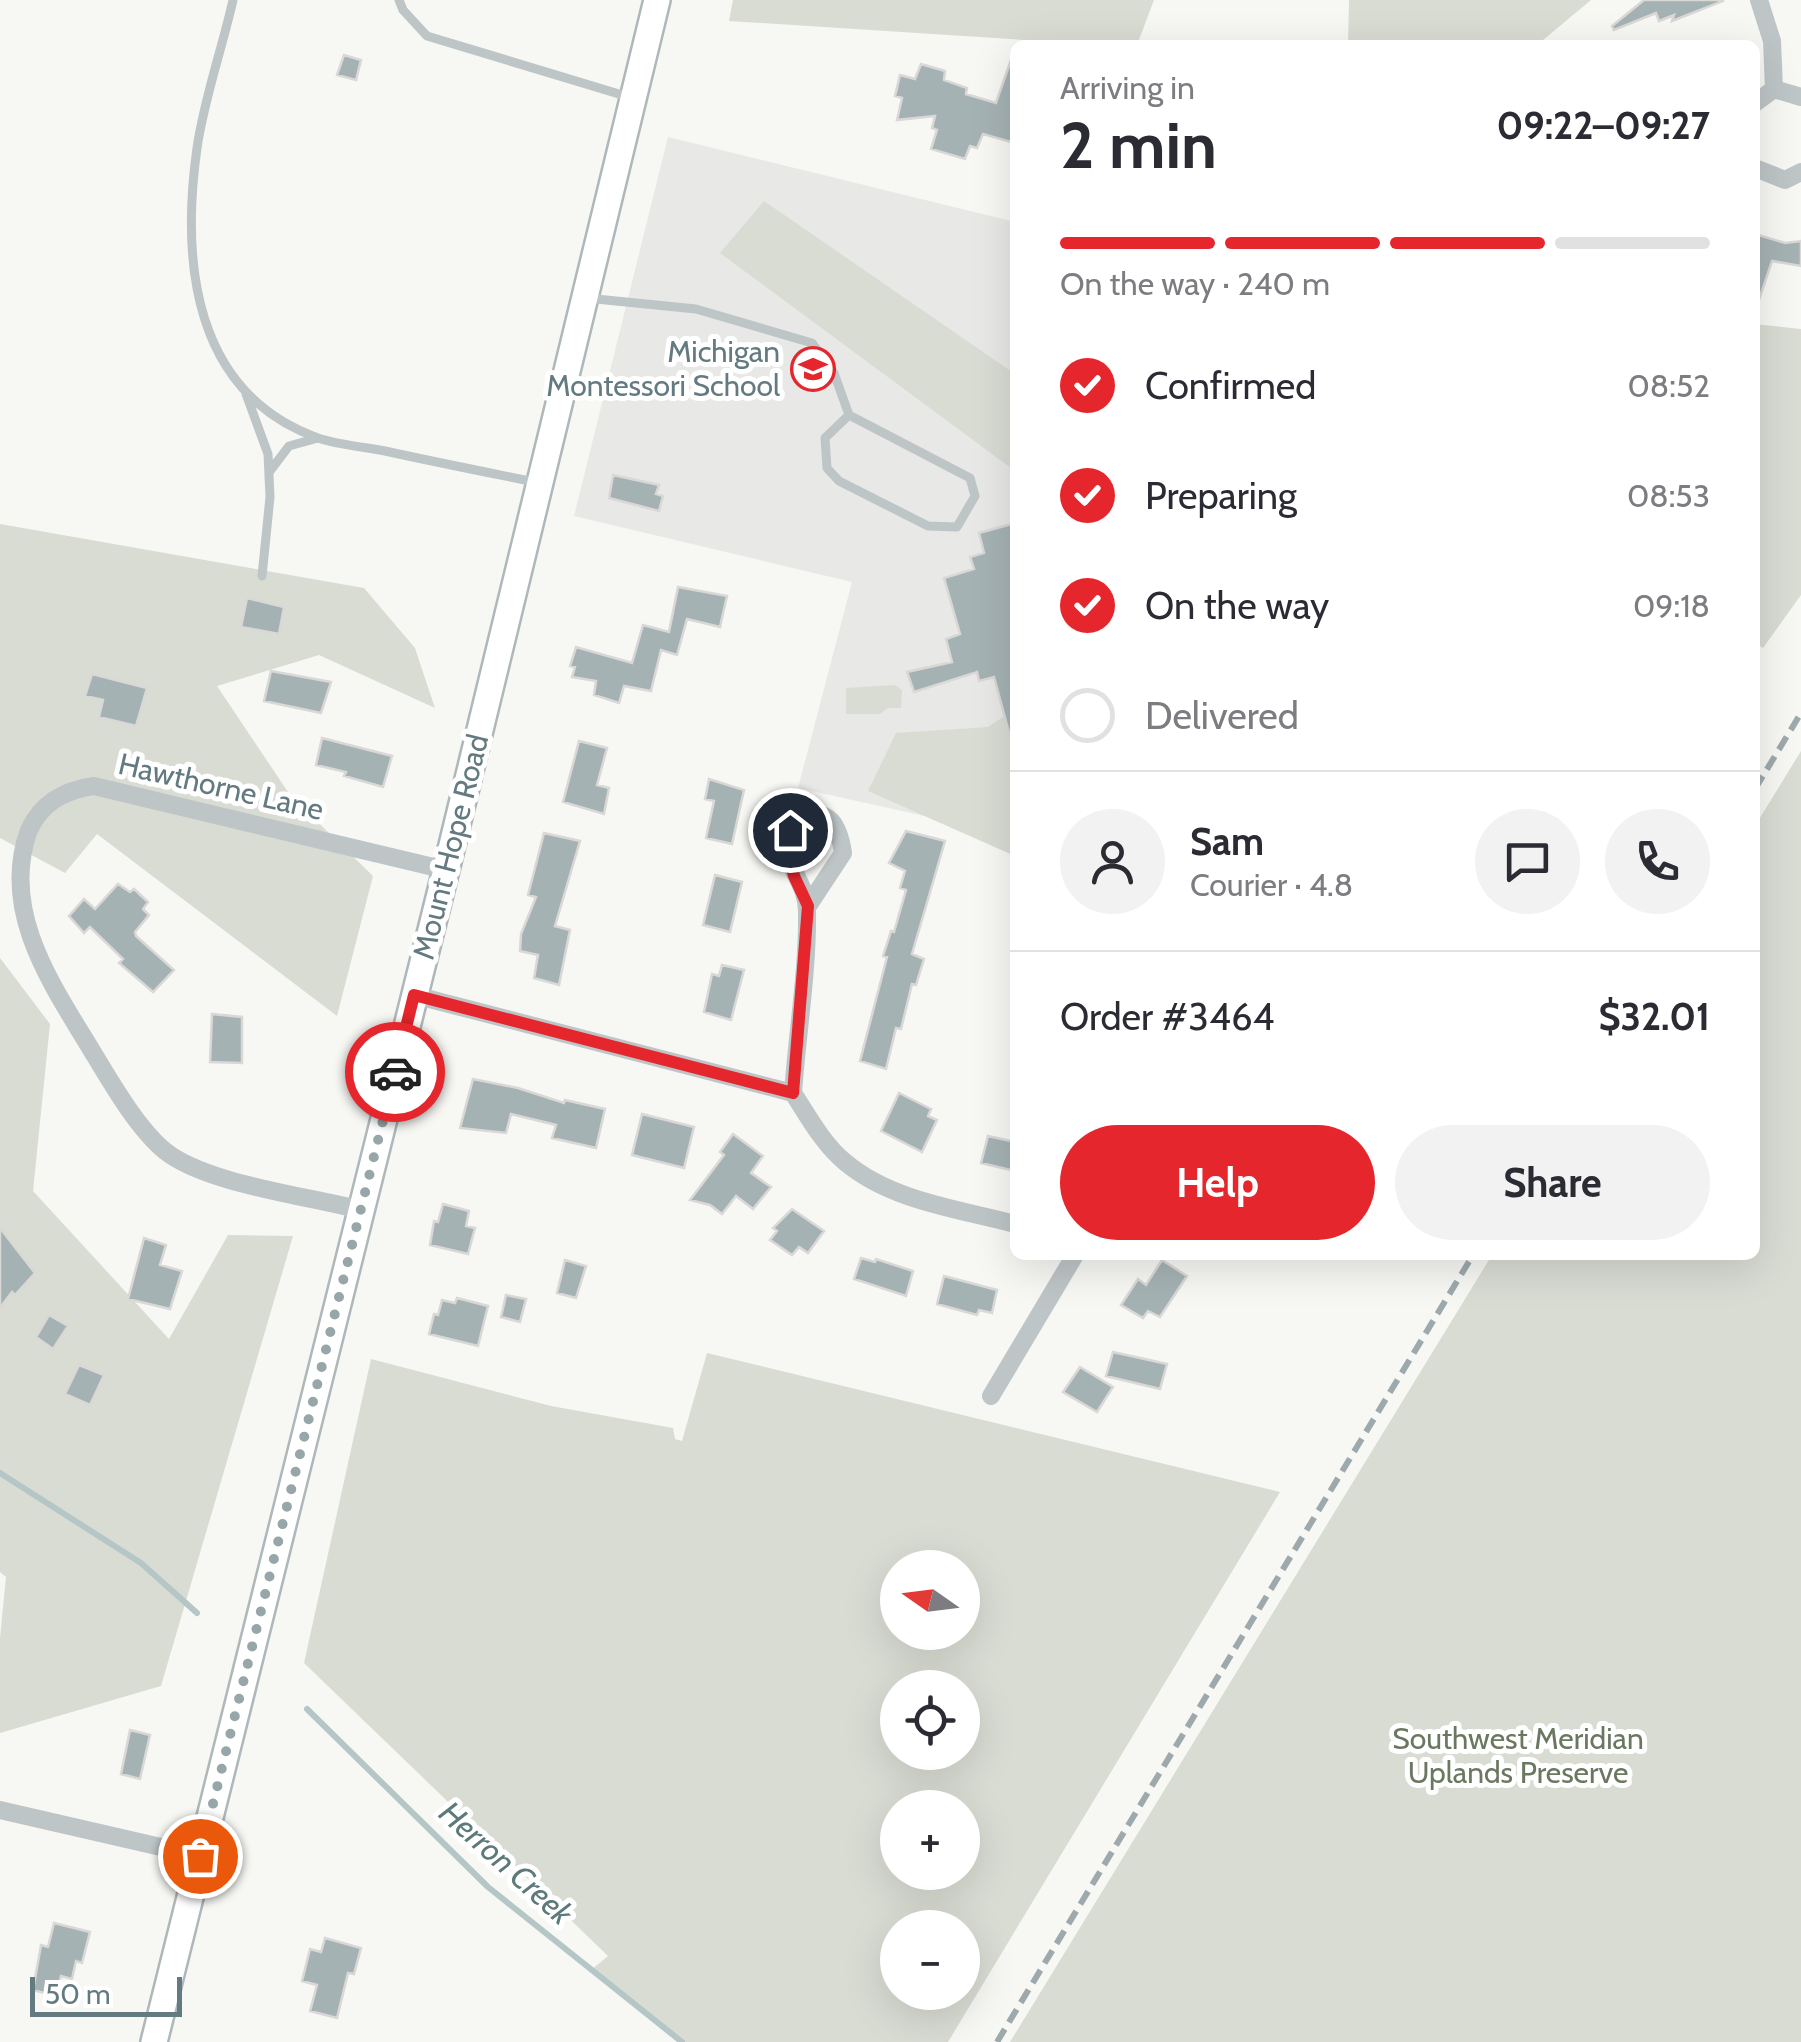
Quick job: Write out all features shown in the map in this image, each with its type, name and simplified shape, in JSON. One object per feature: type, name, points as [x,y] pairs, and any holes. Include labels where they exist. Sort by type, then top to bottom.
[{"type":"street","name":"Mount Hope Road","points":[[154,2042],[446,870],[656,0]]},
{"type":"street","points":[[1759,0],[1772,41],[1774,89]]},
{"type":"street","points":[[1774,89],[1801,97]]},
{"type":"street","points":[[1760,99],[1774,89]]},
{"type":"street","points":[[1760,170],[1786,180],[1801,172]]},
{"type":"street","name":"Hawthorne Lane","points":[[360,1210],[207,1172],[176,1158],[156,1142],[109,1079],[30,946],[18,896],[20,854],[32,824],[46,806],[69,791],[94,786],[446,870]]},
{"type":"street","points":[[808,906],[794,876],[788,850],[790,830],[799,815],[811,812],[832,819],[839,829],[842,853],[808,906],[793,1093],[844,1161],[871,1180],[903,1194],[1010,1223]]},
{"type":"street","points":[[414,995],[793,1093]]},
{"type":"street","points":[[991,1396],[1071,1260]]},
{"type":"street","points":[[0,1810],[200,1856]]},
{"type":"lane","points":[[233,0],[198,146],[191,226],[195,290],[207,328],[214,347],[245,391],[264,439],[270,497],[262,576]]},
{"type":"lane","points":[[399,0],[426,36],[633,98]]},
{"type":"lane","points":[[583,298],[696,309],[812,343],[834,373],[850,414],[970,478],[975,496],[957,527],[928,526],[839,481],[827,468],[825,438],[850,414]]},
{"type":"lane","points":[[245,391],[278,417],[318,438],[538,482]]},
{"type":"lane","points":[[269,472],[288,446],[318,438]]},
{"type":"shaded area","name":"Michigan Montessori School","points":[[668,137],[1010,221],[1010,835],[798,788],[852,582],[574,516]]},
{"type":"green space","points":[[733,0],[1154,0],[1139,40],[1025,40],[729,21]]},
{"type":"green space","points":[[1349,0],[1591,0],[1543,40],[1348,40]]},
{"type":"green space","points":[[764,201],[1010,371],[1010,467],[720,253]]},
{"type":"green space","points":[[1760,325],[1801,329],[1801,595],[1763,648]]},
{"type":"green space","points":[[0,524],[364,588],[415,648],[435,708],[319,655],[217,686],[290,795],[373,876],[337,1016],[97,834],[65,873],[0,838]]},
{"type":"green space","points":[[895,685],[902,690],[901,708],[888,708],[880,714],[846,714],[846,688]]},
{"type":"green space","points":[[1010,712],[1010,854],[868,791],[896,733],[988,727]]},
{"type":"green space","name":"Southwest Meridian Uplands Preserve","points":[[1801,751],[1801,2042],[1010,2042],[1489,1260],[1760,1260],[1760,818]]},
{"type":"green space","points":[[0,958],[50,1024],[33,1191],[169,1339],[228,1235],[293,1236],[161,1686],[0,1733],[0,1638],[6,1577],[0,1572]]},
{"type":"green space","points":[[707,1353],[1280,1492],[980,1989],[980,1910],[880,1910],[880,2010],[967,2010],[948,2042],[681,2042],[591,1970],[608,1956],[304,1663],[371,1359],[551,1406],[673,1428],[675,1439],[682,1441]]},
{"type":"building","points":[[1644,0],[1723,1],[1672,21],[1674,15],[1659,21],[1656,13],[1614,30],[1612,26]]},
{"type":"building","points":[[344,55],[361,60],[356,80],[337,75]]},
{"type":"building","points":[[1010,63],[1010,142],[983,134],[977,148],[970,146],[965,159],[931,149],[937,130],[932,128],[935,116],[897,120],[902,98],[895,96],[900,75],[915,79],[921,64],[945,71],[944,80],[967,88],[966,94],[996,103]]},
{"type":"building","points":[[1760,236],[1785,243],[1801,241],[1801,266],[1772,261],[1760,297]]},
{"type":"building","points":[[613,475],[659,485],[656,494],[663,496],[659,511],[609,498]]},
{"type":"building","points":[[1010,524],[1010,736],[994,677],[979,681],[977,672],[914,692],[907,672],[952,662],[946,639],[960,634],[944,578],[974,569],[970,557],[984,553],[979,533]]},
{"type":"building","points":[[678,587],[727,596],[720,627],[687,619],[677,655],[661,650],[651,691],[624,686],[619,703],[594,695],[596,681],[572,677],[575,667],[570,666],[576,647],[632,663],[643,625],[669,632]]},
{"type":"building","points":[[247,598],[284,607],[279,634],[241,627]]},
{"type":"building","points":[[271,671],[331,682],[321,713],[264,701]]},
{"type":"building","points":[[92,674],[147,688],[136,726],[99,717],[103,700],[85,696]]},
{"type":"building","points":[[322,738],[392,756],[383,787],[316,765]]},
{"type":"building","points":[[579,741],[607,748],[597,785],[609,788],[604,814],[563,802]]},
{"type":"building","points":[[709,779],[744,790],[732,844],[706,838],[714,801],[705,799]]},
{"type":"building","points":[[906,831],[945,841],[912,954],[924,959],[916,985],[912,984],[901,1029],[896,1028],[886,1069],[860,1061],[887,957],[883,956],[906,890],[900,888],[905,871],[889,863]]},
{"type":"building","points":[[544,833],[580,841],[555,926],[570,930],[559,985],[534,978],[538,955],[520,951],[521,934],[536,897],[528,895]]},
{"type":"building","points":[[715,875],[742,882],[730,932],[703,925]]},
{"type":"building","points":[[118,884],[130,892],[134,889],[148,902],[143,909],[149,915],[136,936],[174,970],[153,992],[119,963],[123,959],[90,927],[84,933],[69,916],[84,899],[95,909]]},
{"type":"building","points":[[722,965],[744,970],[731,1020],[704,1012],[712,974],[719,976]]},
{"type":"building","points":[[212,1014],[242,1017],[242,1063],[210,1062]]},
{"type":"building","points":[[473,1079],[564,1103],[565,1100],[605,1109],[596,1148],[552,1138],[556,1125],[511,1114],[506,1133],[460,1128]]},
{"type":"building","points":[[899,1093],[931,1109],[928,1116],[937,1120],[922,1152],[881,1131]]},
{"type":"building","points":[[642,1114],[694,1127],[684,1168],[632,1155]]},
{"type":"building","points":[[733,1134],[763,1156],[751,1173],[771,1187],[753,1209],[736,1196],[722,1214],[710,1205],[690,1200],[724,1155],[720,1152]]},
{"type":"building","points":[[988,1136],[1010,1141],[1010,1170],[981,1163]]},
{"type":"building","points":[[443,1204],[469,1211],[466,1226],[475,1228],[468,1254],[430,1245],[434,1221],[438,1222]]},
{"type":"building","points":[[792,1209],[824,1231],[808,1253],[799,1247],[792,1255],[770,1240],[777,1231],[773,1228]]},
{"type":"building","points":[[0,1228],[35,1273],[0,1308]]},
{"type":"building","points":[[144,1238],[166,1245],[160,1265],[182,1271],[170,1309],[128,1299]]},
{"type":"building","points":[[861,1258],[913,1271],[906,1296],[854,1279]]},
{"type":"building","points":[[565,1260],[586,1266],[576,1298],[557,1293]]},
{"type":"building","points":[[1162,1260],[1187,1276],[1160,1317],[1148,1311],[1143,1318],[1121,1305],[1138,1279],[1146,1285]]},
{"type":"building","points":[[944,1276],[997,1290],[992,1313],[979,1310],[977,1315],[937,1304]]},
{"type":"building","points":[[506,1295],[526,1299],[520,1322],[501,1317]]},
{"type":"building","points":[[457,1298],[488,1306],[478,1346],[429,1334],[442,1300],[455,1303]]},
{"type":"building","points":[[49,1315],[68,1326],[53,1349],[36,1337]]},
{"type":"building","points":[[1113,1352],[1167,1364],[1160,1389],[1106,1376]]},
{"type":"building","points":[[79,1365],[104,1375],[90,1405],[65,1394]]},
{"type":"building","points":[[1080,1367],[1113,1387],[1097,1412],[1063,1392]]},
{"type":"building","points":[[130,1730],[150,1735],[140,1779],[121,1774]]},
{"type":"building","points":[[54,1923],[90,1932],[82,1963],[76,1961],[72,1979],[61,1976],[56,1996],[33,1990],[41,1945],[48,1947]]},
{"type":"building","points":[[325,1938],[361,1948],[354,1974],[348,1973],[337,2018],[310,2011],[317,1985],[302,1981],[310,1949],[321,1952]]},
{"type":"waterway","name":"Herron Creek","points":[[0,1473],[141,1563],[197,1613]]},
{"type":"waterway","name":"Herron Creek","points":[[307,1709],[488,1887],[682,2042]]},
{"type":"railway","points":[[1760,781],[1801,713]]},
{"type":"railway","points":[[997,2042],[1470,1260]]},
{"type":"way so far","points":[[200,1856],[395,1072]]},
{"type":"place","name":"Michigan Montessori School","points":[[813,369]]},
{"type":"route","points":[[395,1072],[414,995],[793,1093],[808,906],[794,876],[788,850],[790,830]]}]
